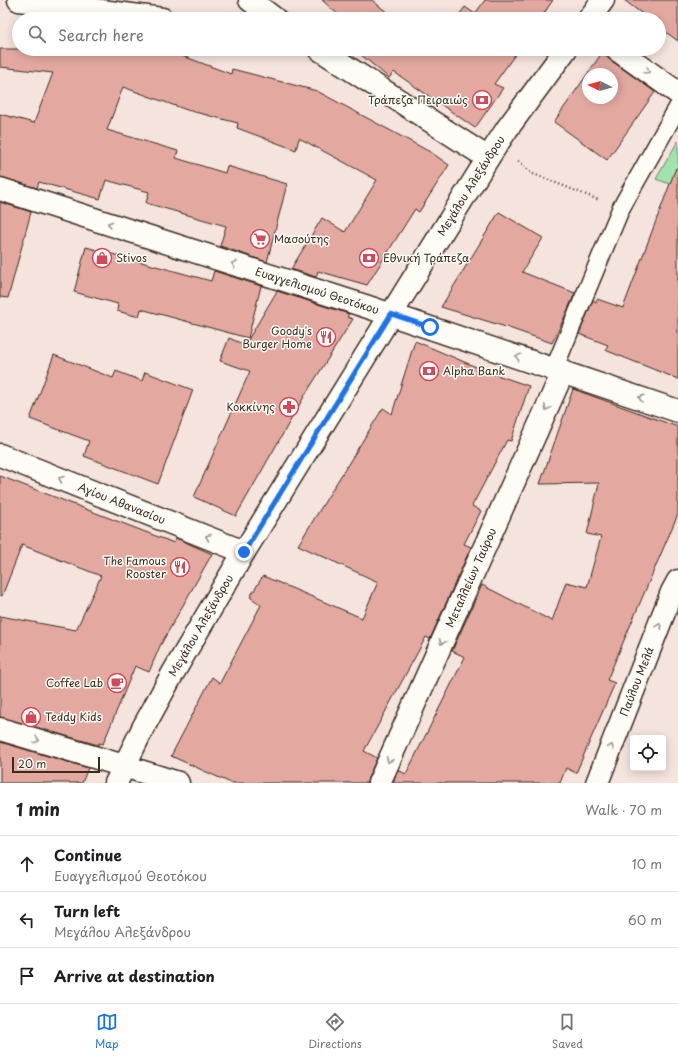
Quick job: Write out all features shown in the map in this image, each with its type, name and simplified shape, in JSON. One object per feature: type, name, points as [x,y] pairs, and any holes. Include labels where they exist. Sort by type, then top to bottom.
[{"type":"street","points":[[19,0],[57,3],[116,12]]},
{"type":"street","points":[[250,0],[265,12]]},
{"type":"street","points":[[594,12],[603,0]]},
{"type":"street","points":[[331,56],[493,151]]},
{"type":"street","name":"Μεγάλου Αλεξάνδρου","points":[[120,774],[173,673],[244,552],[493,151],[561,56]]},
{"type":"street","points":[[626,56],[678,93]]},
{"type":"street","points":[[558,371],[620,208],[678,107]]},
{"type":"street","name":"Ευαγγελισμού Θεοτόκου","points":[[0,189],[391,314],[678,411]]},
{"type":"street","name":"Μεταλλείων Ταύρου","points":[[379,783],[558,371]]},
{"type":"street","name":"Αγίου Αθανασίου","points":[[0,455],[244,552]]},
{"type":"street","name":"Παύλου Μελά","points":[[597,783],[672,592],[678,581]]},
{"type":"street","points":[[0,729],[120,774],[178,783]]},
{"type":"path","points":[[493,151],[531,173],[620,208]]},
{"type":"green space","points":[[678,141],[678,187],[656,179]]},
{"type":"building","points":[[322,0],[372,0],[387,12],[335,12]]},
{"type":"building","points":[[485,0],[553,0],[545,12],[476,12]]},
{"type":"building","points":[[624,0],[678,0],[678,41],[666,32],[666,12],[640,12]]},
{"type":"building","points":[[465,7],[472,12],[461,12]]},
{"type":"building","points":[[0,49],[12,49],[12,56],[183,56],[231,74],[232,69],[317,91],[432,153],[449,165],[419,212],[415,209],[367,285],[318,271],[316,277],[291,269],[322,218],[345,232],[377,180],[299,138],[296,150],[237,128],[238,123],[187,110],[123,87],[107,130],[178,151],[176,158],[225,173],[227,166],[287,184],[267,262],[220,246],[226,226],[146,203],[149,192],[106,180],[100,199],[39,182],[37,188],[0,177],[0,114],[34,123],[53,73],[0,67]]},
{"type":"building","points":[[362,56],[514,56],[494,84],[503,88],[475,128],[394,72],[389,78]]},
{"type":"building","points":[[600,56],[606,56],[655,92],[607,160],[554,122],[582,82],[582,104],[618,104],[618,68],[592,68]]},
{"type":"building","points":[[676,168],[678,169],[678,379],[605,350],[608,345],[579,334],[593,300],[596,302],[597,299],[623,308]]},
{"type":"building","points":[[0,202],[31,212],[8,298],[0,297]]},
{"type":"building","points":[[499,212],[543,238],[522,272],[575,293],[552,343],[441,307]]},
{"type":"building","points":[[86,247],[211,281],[214,271],[261,286],[248,338],[141,309],[139,317],[117,311],[118,304],[74,292]]},
{"type":"building","points":[[277,291],[349,314],[347,317],[353,319],[305,395],[236,516],[194,497],[250,371],[220,361],[229,338],[245,345]]},
{"type":"building","points":[[415,341],[488,372],[529,386],[511,441],[507,440],[472,506],[481,511],[464,544],[471,547],[430,639],[426,637],[364,751],[377,758],[367,783],[231,783],[171,756],[212,677],[220,683],[261,605],[250,597],[263,576],[362,618],[378,582],[298,545],[383,408],[392,414]]},
{"type":"building","points":[[54,355],[113,378],[116,371],[142,381],[145,372],[193,390],[158,484],[84,456],[89,441],[30,419]]},
{"type":"building","points":[[573,389],[678,427],[678,514],[607,680],[615,683],[576,773],[566,768],[560,783],[393,783],[398,770],[406,774],[465,657],[452,651],[482,585],[552,621],[566,582],[587,587],[601,537],[587,534],[599,483],[540,484]]},
{"type":"building","points":[[0,476],[174,543],[176,538],[212,554],[160,646],[149,672],[135,666],[103,744],[99,743],[98,745],[0,717],[0,616],[76,630],[101,576],[22,545],[2,596],[0,595]]},
{"type":"building","points":[[0,742],[88,768],[82,783],[0,783]]},
{"type":"place","name":"Τράπεζα Πειραιώς","points":[[482,100]]},
{"type":"place","name":"Μασούτης","points":[[260,239]]},
{"type":"place","name":"Stivos","points":[[102,258]]},
{"type":"place","name":"Εθνική Τράπεζα","points":[[369,258]]},
{"type":"place","name":"Goody's Burger Home","points":[[326,337]]},
{"type":"place","name":"Alpha Bank","points":[[429,371]]},
{"type":"place","name":"Κοκκίνης","points":[[289,407]]},
{"type":"place","name":"The Famous Rooster","points":[[180,567]]},
{"type":"place","name":"Coffee Lab","points":[[117,683]]},
{"type":"place","name":"Teddy Kids","points":[[31,717]]},
{"type":"route","points":[[244,552],[391,314],[430,327]]}]
